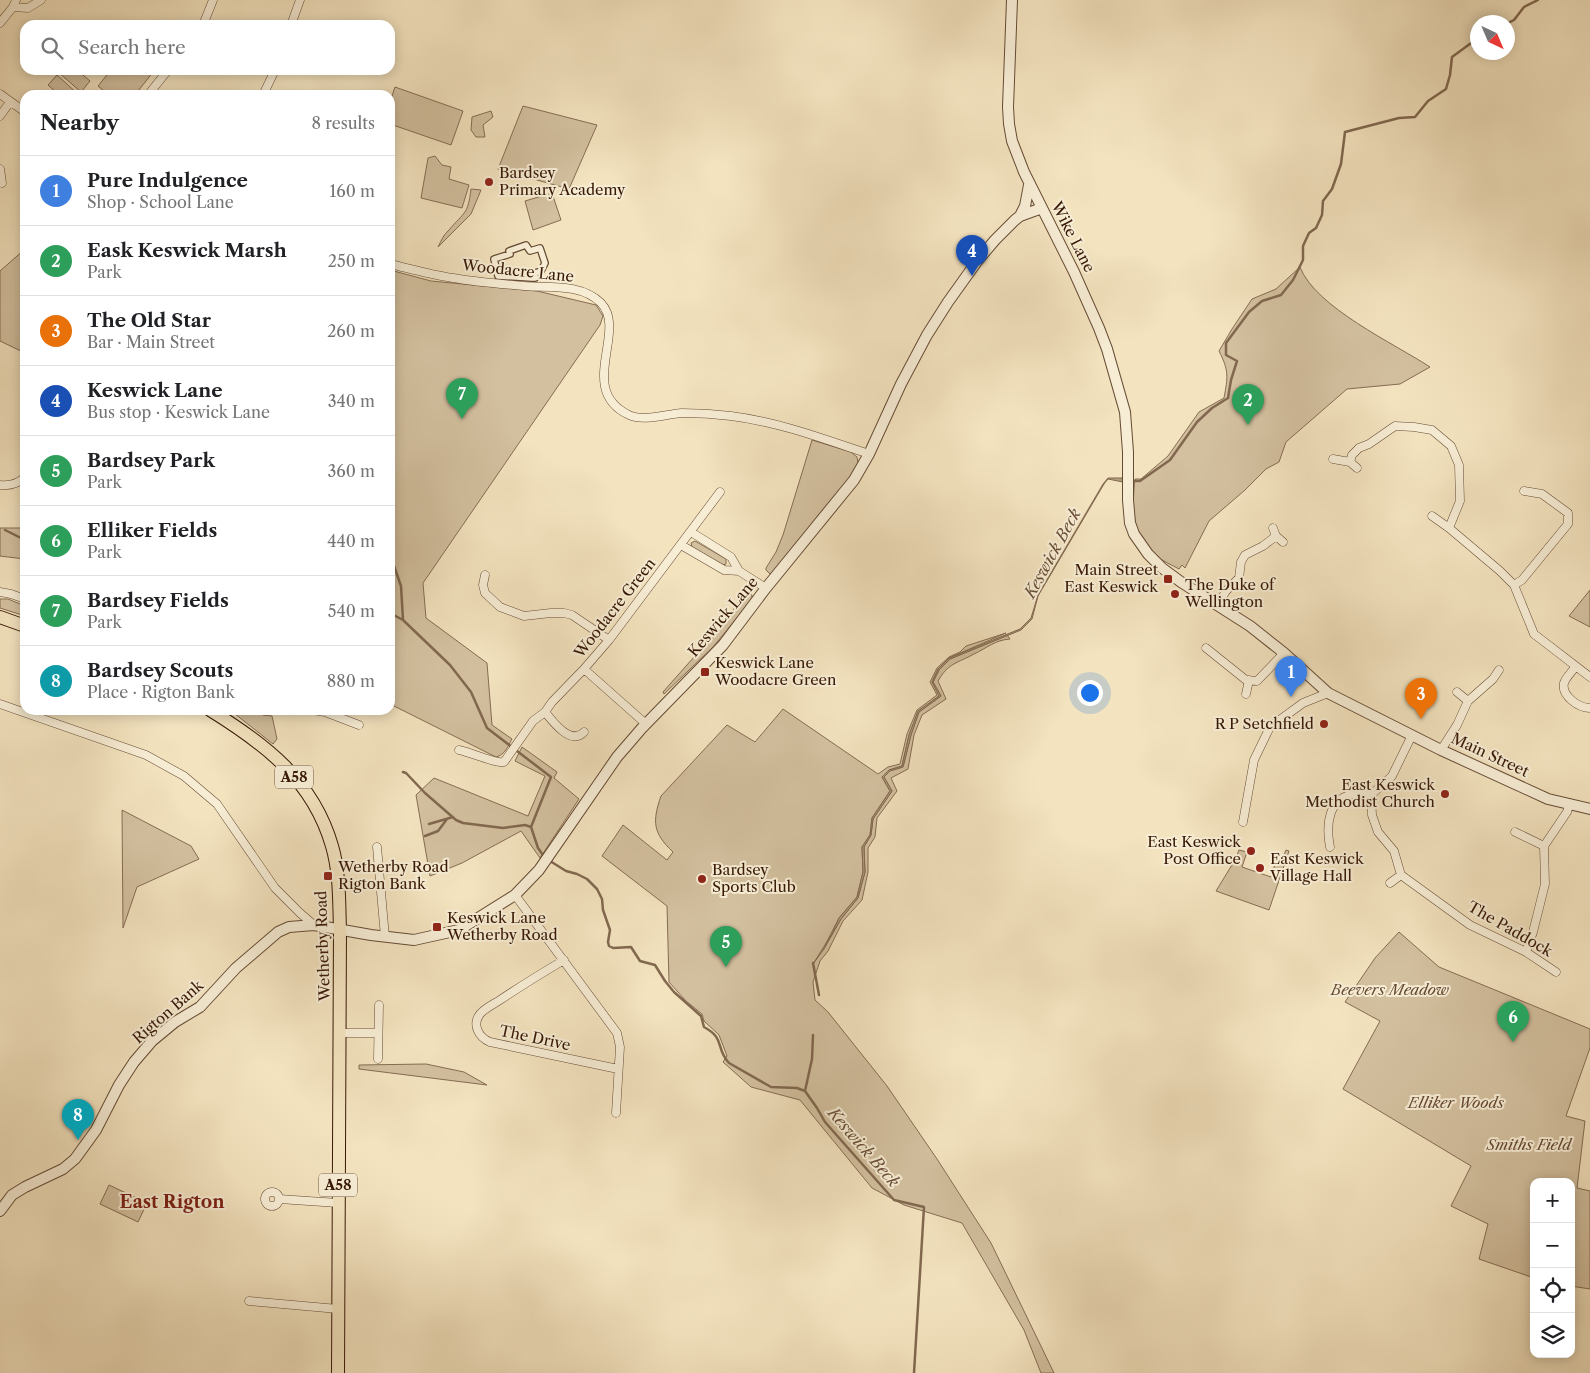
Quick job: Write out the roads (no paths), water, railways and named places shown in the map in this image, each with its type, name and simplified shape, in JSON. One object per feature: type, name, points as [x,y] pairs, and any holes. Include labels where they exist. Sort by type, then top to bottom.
[{"type":"main road","points":[[0,617],[20,624]]},
{"type":"main road","name":"Wetherby Road","points":[[218,715],[260,743],[297,780],[310,798],[323,823],[332,848],[337,876],[340,930],[338,1373]]},
{"type":"street","points":[[0,23],[15,4],[28,8],[41,0]]},
{"type":"street","points":[[205,20],[212,0]]},
{"type":"street","points":[[293,20],[300,0]]},
{"type":"street","name":"Wike Lane","points":[[1012,0],[1009,124],[1012,142],[1029,185],[1089,304],[1107,349],[1124,412],[1128,452],[1128,486]]},
{"type":"street","points":[[152,90],[164,75]]},
{"type":"street","points":[[265,90],[273,75]]},
{"type":"street","points":[[0,94],[20,109]]},
{"type":"street","points":[[0,116],[10,102]]},
{"type":"street","points":[[0,169],[2,183]]},
{"type":"street","name":"Keswick Lane","points":[[340,930],[414,940],[459,930],[515,895],[527,884],[550,854],[606,771],[646,724],[723,645],[766,588],[854,480],[870,454],[901,384],[927,335],[948,302],[995,240],[1020,216],[1025,206],[1029,185]]},
{"type":"street","name":"Keswick Lane","points":[[1020,216],[1042,208]]},
{"type":"street","points":[[526,245],[530,251],[540,248],[545,263],[541,271],[535,272],[535,278],[498,276],[494,260],[510,254],[509,251],[526,245]]},
{"type":"street","name":"Woodacre Lane","points":[[395,265],[453,278],[525,286],[568,288],[593,297],[606,310],[609,318],[603,374],[604,384],[614,404],[632,416],[641,418],[705,414],[755,419],[798,430],[870,454]]},
{"type":"street","points":[[1350,462],[1352,455],[1359,448],[1369,444],[1394,426],[1414,426],[1432,430],[1451,446],[1459,465],[1460,501],[1449,528]]},
{"type":"street","points":[[1333,459],[1350,462],[1357,468]]},
{"type":"street","points":[[0,485],[7,486],[20,481]]},
{"type":"street","name":"Main Street","points":[[1128,486],[1130,523],[1134,534],[1140,544],[1162,568],[1250,626],[1284,653],[1328,694],[1441,750],[1548,798],[1590,809]]},
{"type":"street","points":[[1514,585],[1522,580],[1568,524],[1568,513],[1545,491],[1524,491]]},
{"type":"street","name":"Woodacre Green","points":[[646,724],[584,669],[609,640],[720,492]]},
{"type":"street","points":[[1432,516],[1449,528],[1514,585],[1534,634],[1590,677]]},
{"type":"street","points":[[691,532],[731,558],[739,571],[766,588]]},
{"type":"street","points":[[1217,606],[1226,591],[1239,578],[1241,562],[1245,555],[1263,546],[1275,532],[1283,542]]},
{"type":"street","points":[[681,545],[724,570],[739,571]]},
{"type":"street","points":[[485,575],[484,593],[500,607],[524,616],[551,613],[572,615],[609,640]]},
{"type":"street","points":[[0,592],[20,597]]},
{"type":"street","points":[[1206,648],[1246,680],[1257,681],[1284,653]]},
{"type":"street","points":[[1575,667],[1565,681],[1565,693],[1578,705],[1590,708]]},
{"type":"street","points":[[460,750],[500,763],[504,762],[533,721],[545,712],[552,702],[584,669]]},
{"type":"street","points":[[1441,750],[1457,725],[1468,701],[1493,679],[1499,670]]},
{"type":"street","points":[[1246,694],[1249,680]]},
{"type":"street","points":[[1457,692],[1468,701]]},
{"type":"street","points":[[1243,822],[1254,760],[1270,727],[1303,703],[1328,694]]},
{"type":"street","points":[[0,704],[20,711]]},
{"type":"street","points":[[545,712],[556,725],[572,737],[579,736],[584,732]]},
{"type":"street","points":[[31,715],[146,755],[184,776],[216,804],[275,888],[314,925]]},
{"type":"street","points":[[333,715],[359,725]]},
{"type":"street","points":[[1330,848],[1327,827],[1332,810],[1341,800],[1355,794],[1371,795],[1392,776],[1412,735]]},
{"type":"street","points":[[1371,795],[1372,815],[1375,824],[1378,832],[1394,851],[1401,875],[1390,883]]},
{"type":"street","points":[[1526,952],[1545,884],[1544,846],[1567,812],[1569,805]]},
{"type":"street","points":[[1515,832],[1544,846]]},
{"type":"street","points":[[377,847],[385,937]]},
{"type":"street","name":"The Paddock","points":[[1401,875],[1470,925],[1526,952],[1556,972]]},
{"type":"street","points":[[515,895],[617,1033],[620,1047],[616,1114]]},
{"type":"street","name":"Rigton Bank","points":[[0,1211],[12,1195],[25,1187],[49,1177],[74,1160],[96,1130],[119,1085],[134,1062],[152,1041],[174,1022],[200,1007],[236,968],[278,932],[289,927],[314,925],[340,930]]},
{"type":"street","name":"The Drive","points":[[564,960],[532,978],[482,1011],[477,1021],[478,1032],[484,1040],[490,1042],[618,1069]]},
{"type":"street","points":[[378,1059],[379,1005]]},
{"type":"street","points":[[340,1033],[378,1033]]},
{"type":"street","points":[[279,1199],[338,1203]]},
{"type":"street","points":[[249,1301],[338,1309]]},
{"type":"waterway","name":"Keswick Beck","points":[[1515,19],[1524,7],[1538,0]]},
{"type":"waterway","name":"Keswick Beck","points":[[1135,481],[1140,481],[1170,460],[1197,422],[1212,408],[1228,398],[1237,361],[1226,355],[1226,343],[1249,312],[1262,301],[1281,295],[1293,280],[1303,260],[1303,246],[1309,233],[1316,228],[1322,215],[1323,201],[1332,189],[1341,164],[1345,132],[1399,118],[1415,117],[1428,101],[1446,89],[1452,57],[1470,44]]},
{"type":"waterway","points":[[5,530],[20,538]]},
{"type":"waterway","points":[[395,569],[401,586],[403,620]]},
{"type":"waterway","points":[[395,616],[403,620],[450,665],[471,692],[487,728],[551,777],[531,827],[538,848],[545,858]]},
{"type":"waterway","points":[[403,772],[456,820],[463,823],[503,828],[525,825],[531,827]]},
{"type":"waterway","points":[[429,824],[453,817]]},
{"type":"waterway","points":[[425,836],[438,831],[447,819]]},
{"type":"waterway","points":[[550,861],[566,871],[587,879],[597,889],[602,899],[603,910],[610,930],[609,946],[613,948],[631,947],[640,961],[655,965],[674,992],[701,1016],[704,1027],[711,1031],[718,1040],[722,1053],[729,1063],[771,1087],[797,1088],[805,1091]]},
{"type":"waterway","name":"Keswick Beck","points":[[813,963],[819,995]]},
{"type":"waterway","name":"Keswick Beck","points":[[813,1035],[812,1059],[805,1091],[825,1122],[894,1200],[924,1207],[914,1373]]},
{"type":"place","name":"Bardsey Primary Academy","points":[[489,182]]},
{"type":"place","name":"Keswick Lane","points":[[972,276]]},
{"type":"place","name":"Bardsey Fields","points":[[462,419]]},
{"type":"place","name":"Eask Keswick Marsh","points":[[1248,425]]},
{"type":"place","name":"Main Street East Keswick","points":[[1168,579]]},
{"type":"place","name":"The Duke of Wellington","points":[[1175,594]]},
{"type":"place","name":"Keswick Lane Woodacre Green","points":[[705,672]]},
{"type":"place","name":"Pure Indulgence","points":[[1291,697]]},
{"type":"place","name":"The Old Star","points":[[1421,719]]},
{"type":"place","name":"R P Setchfield","points":[[1324,724]]},
{"type":"place","name":"East Keswick Methodist Church","points":[[1445,794]]},
{"type":"place","name":"East Keswick Post Office","points":[[1251,851]]},
{"type":"place","name":"East Keswick Village Hall","points":[[1260,868]]},
{"type":"place","name":"Wetherby Road Rigton Bank","points":[[328,876]]},
{"type":"place","name":"Bardsey Sports Club","points":[[702,879]]},
{"type":"place","name":"Keswick Lane Wetherby Road","points":[[437,927]]},
{"type":"place","name":"Bardsey Park","points":[[726,967]]},
{"type":"place","name":"Elliker Fields","points":[[1513,1042]]},
{"type":"place","name":"Bardsey Scouts","points":[[78,1140]]},
{"type":"district","name":"East Rigton","points":[[172,1202]]},
{"type":"park label","name":"Beevers Meadow","points":[[1390,990]]},
{"type":"park label","name":"Elliker Woods","points":[[1456,1103]]},
{"type":"park label","name":"Smiths Field","points":[[1529,1145]]}]
